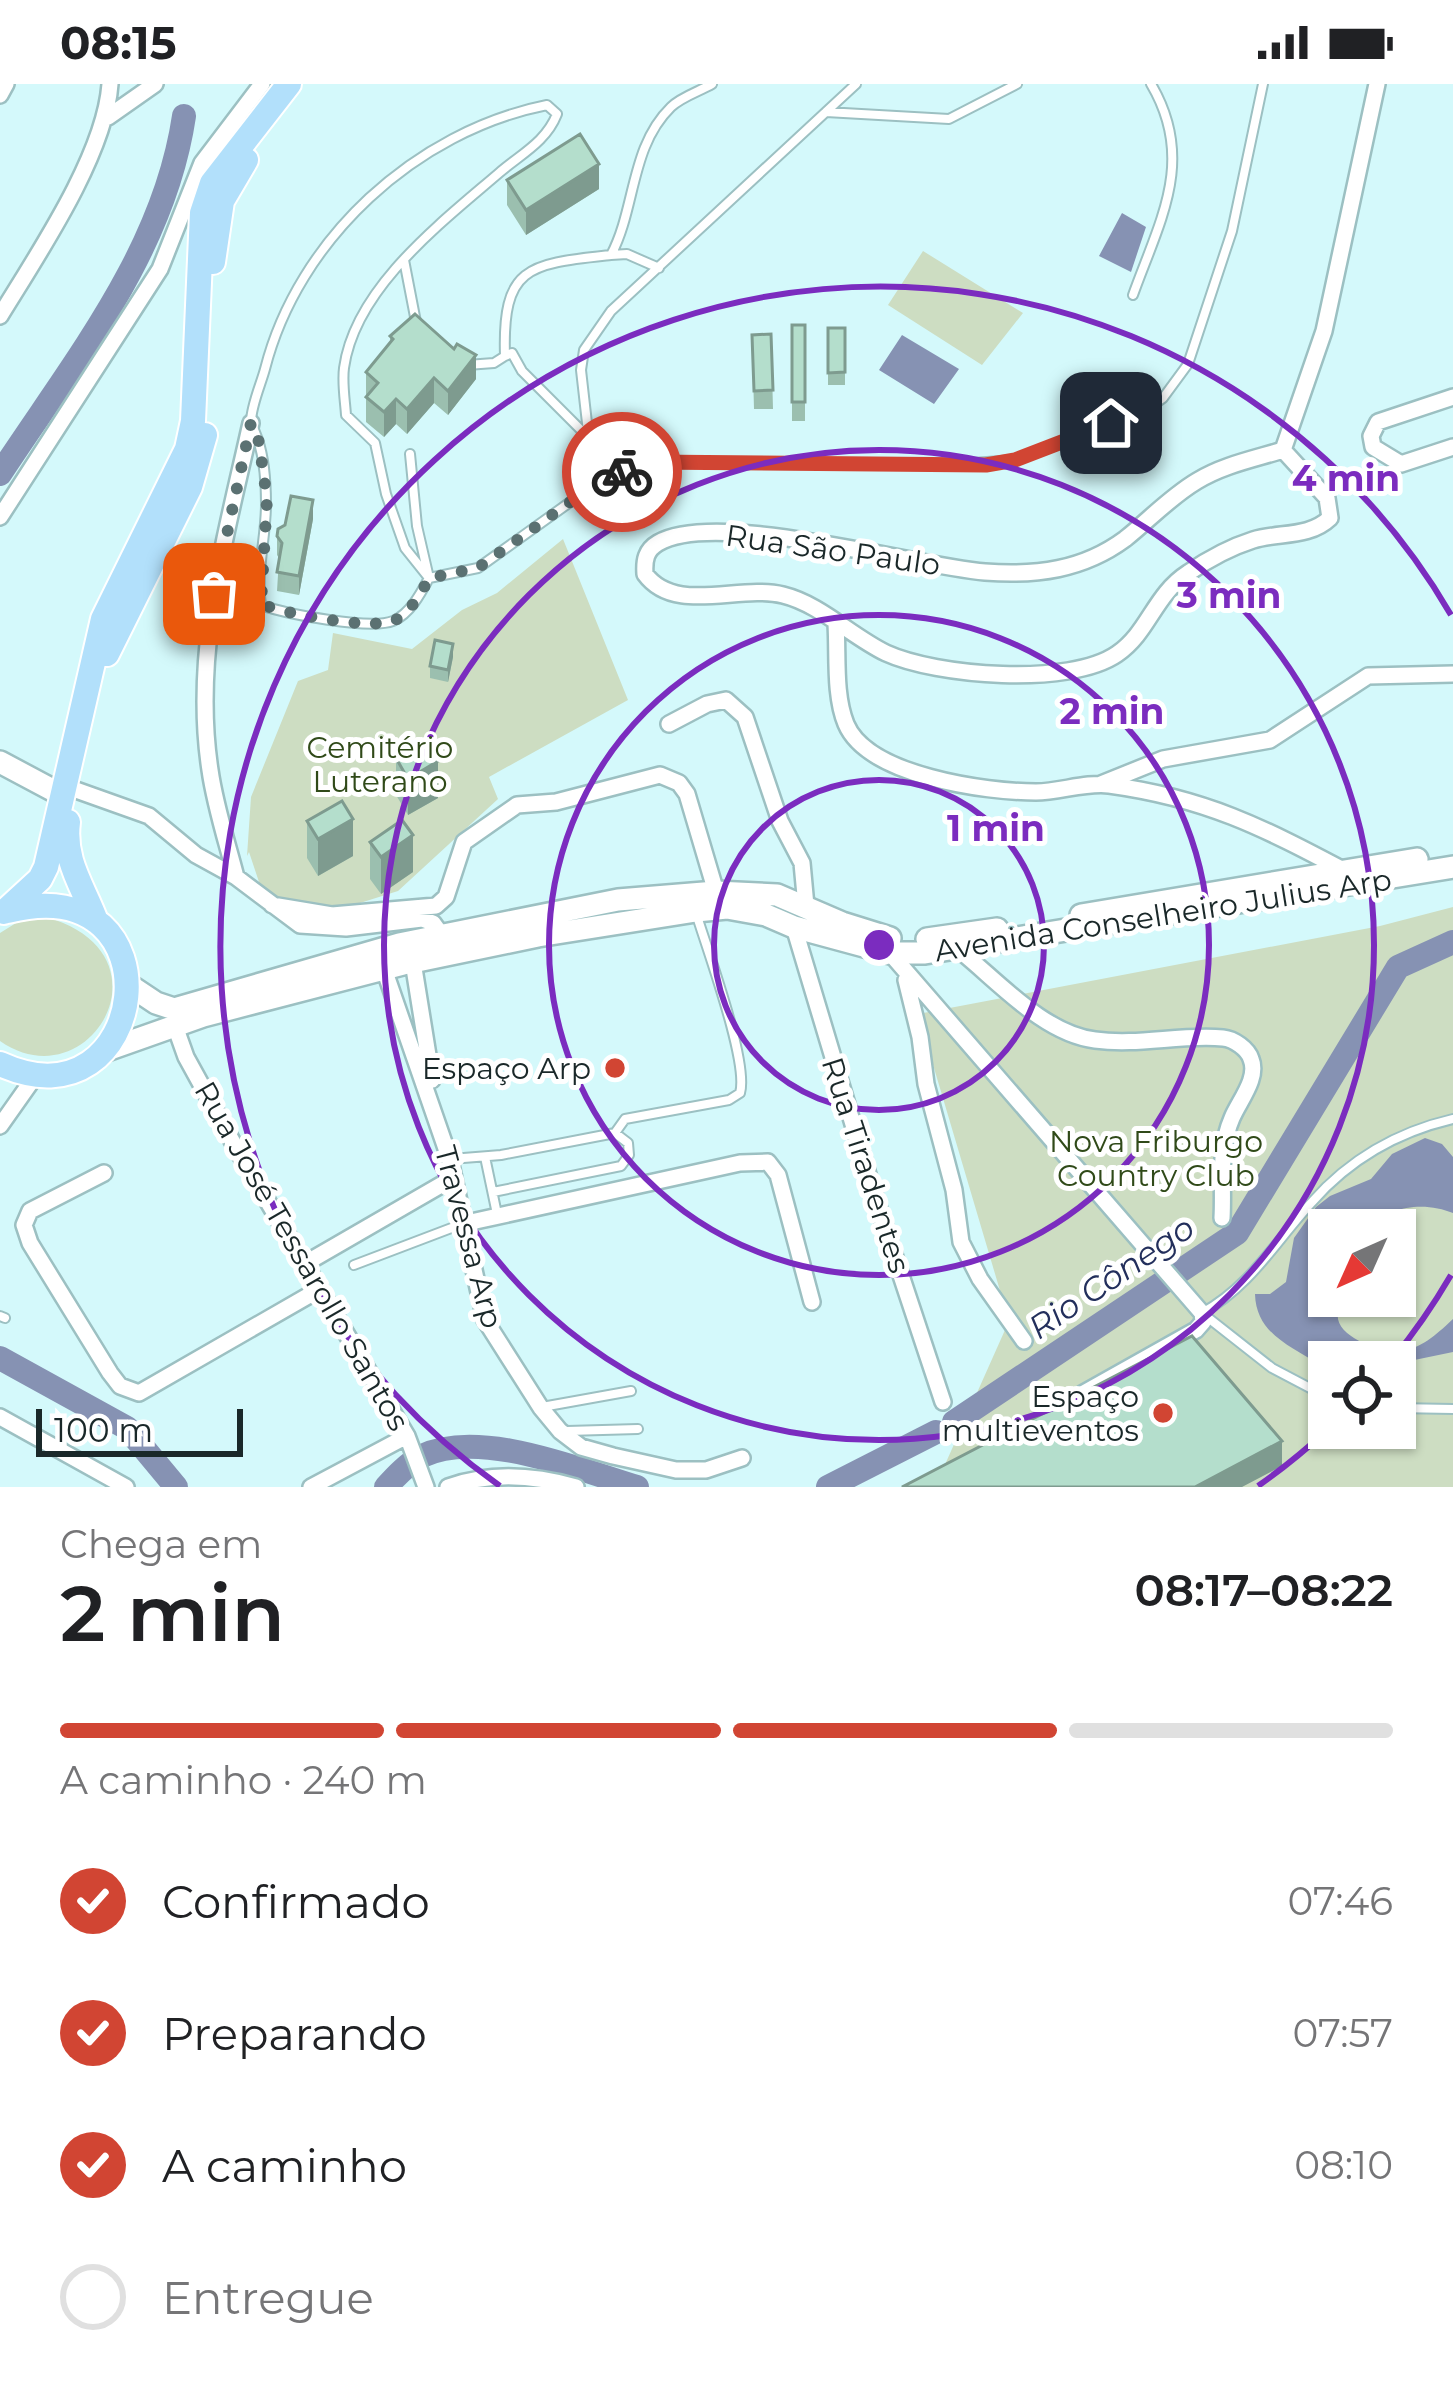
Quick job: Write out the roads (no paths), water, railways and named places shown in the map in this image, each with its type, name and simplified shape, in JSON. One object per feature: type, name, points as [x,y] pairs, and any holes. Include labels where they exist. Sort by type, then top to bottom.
[{"type":"main road","points":[[0,1064],[36,1075],[73,1070],[104,1051],[123,1021],[129,986],[122,954],[96,921],[66,849],[68,792],[103,619],[187,449],[193,421],[202,213],[212,183],[289,84]]},
{"type":"main road","points":[[2,913],[40,879],[105,660],[199,464],[208,394],[213,253],[223,201],[248,158],[308,84]]},
{"type":"main road","points":[[0,762],[68,792]]},
{"type":"main road","name":"Avenida Conselheiro Julius Arp","points":[[104,1051],[175,1026],[413,962],[696,911],[727,908],[766,914],[794,927],[890,953],[959,950],[1354,878],[1453,853]]},
{"type":"main road","name":"Avenida Conselheiro Julius Arp","points":[[129,986],[156,1004],[174,1009],[441,934],[618,900],[716,892],[778,895],[889,938],[939,938],[1453,867]]},
{"type":"main road","points":[[2,913],[63,905],[96,921]]},
{"type":"street","points":[[0,95],[6,84]]},
{"type":"street","points":[[0,316],[48,236],[108,117],[110,84]]},
{"type":"street","points":[[108,117],[155,84]]},
{"type":"street","points":[[0,517],[160,269],[202,163],[262,84]]},
{"type":"street","points":[[836,624],[883,652],[946,670],[1024,675],[1087,666],[1115,656],[1146,624],[1158,598],[1189,572],[1254,540],[1311,531],[1330,518],[1328,498],[1283,450],[1324,331],[1377,84]]},
{"type":"street","points":[[1453,414],[1453,400],[1378,422],[1371,436],[1373,447],[1401,464],[1453,447]]},
{"type":"street","points":[[236,878],[209,769],[205,660],[214,594],[251,423]]},
{"type":"street","name":"Rua São Paulo","points":[[836,624],[801,601],[778,594],[675,595],[651,582],[644,558],[654,544],[676,535],[701,533],[829,545],[981,572],[1030,574],[1065,569],[1122,541],[1198,479],[1283,450]]},
{"type":"street","points":[[836,624],[842,708],[847,725],[863,746],[914,773],[995,789],[1040,792],[1101,784],[1163,760],[1270,740],[1368,676],[1453,674]]},
{"type":"street","points":[[669,724],[706,704],[726,700],[745,717],[779,821],[802,863],[806,906]]},
{"type":"street","points":[[272,904],[332,916],[436,906],[446,897],[464,842],[517,805],[556,802],[660,775],[679,783],[687,794],[716,892]]},
{"type":"street","points":[[1101,784],[1182,797],[1244,819],[1354,878]]},
{"type":"street","points":[[68,792],[149,815],[206,862],[300,925],[313,928],[422,919],[433,923],[441,934]]},
{"type":"street","name":"Rua Tiradentes","points":[[794,927],[873,1191],[943,1402]]},
{"type":"street","points":[[992,976],[993,944]]},
{"type":"street","points":[[959,950],[1051,1024],[1090,1040],[1228,1038],[1242,1047],[1252,1060],[1252,1079],[1223,1147],[1222,1218]]},
{"type":"street","points":[[890,953],[1202,1313],[1203,1322],[1196,1330],[1075,1397]]},
{"type":"street","name":"Travessa Arp","points":[[413,962],[437,1119]]},
{"type":"street","name":"Travessa Arp","points":[[384,969],[450,1160],[485,1320],[541,1408],[581,1447],[676,1470],[706,1470],[742,1458]]},
{"type":"street","points":[[905,974],[962,1242],[980,1279],[1024,1341]]},
{"type":"street","name":"Rua José Tessarollo Santos","points":[[175,1026],[186,1057],[236,1148],[406,1436],[423,1483]]},
{"type":"street","points":[[0,1126],[36,1075]]},
{"type":"street","points":[[462,1224],[740,1163],[768,1162],[778,1175],[812,1302]]},
{"type":"street","points":[[104,1173],[30,1210],[24,1225],[30,1243],[120,1386],[139,1394],[320,1289]]},
{"type":"street","points":[[306,1263],[453,1178]]},
{"type":"street","points":[[0,1417],[126,1487]]},
{"type":"street","points":[[311,1487],[406,1436]]},
{"type":"street","points":[[448,1487],[507,1476],[576,1487]]},
{"type":"lane","points":[[610,255],[622,234],[634,173],[650,137],[672,105],[712,84]]},
{"type":"lane","points":[[594,485],[581,370],[584,350],[611,311],[856,84]]},
{"type":"lane","points":[[826,112],[949,119],[1017,84]]},
{"type":"lane","points":[[1133,295],[1173,184],[1175,141],[1151,84]]},
{"type":"lane","points":[[452,359],[473,367],[512,353],[522,371],[591,440],[650,462],[986,465],[1015,460],[1139,415],[1163,398],[1188,364],[1232,231],[1263,84]]},
{"type":"lane","points":[[410,454],[417,526],[429,578],[398,620],[377,625],[261,604],[267,499],[259,442],[251,423],[287,304],[314,256],[431,147],[547,105],[557,115],[549,135],[496,175],[404,258],[373,299],[344,369],[346,415],[375,443],[405,548],[429,578]]},
{"type":"lane","points":[[506,356],[504,322],[511,290],[528,271],[559,261],[627,254],[659,268]]},
{"type":"lane","points":[[404,258],[417,327],[426,337]]},
{"type":"lane","points":[[429,578],[478,568],[594,485],[650,462]]},
{"type":"lane","points":[[615,1133],[625,1119],[729,1100],[740,1093],[743,1082],[734,1043],[696,911]]},
{"type":"lane","points":[[1308,1387],[1272,1368],[1202,1313],[1246,1283],[1312,1202],[1355,1160],[1393,1139],[1453,1119]]},
{"type":"lane","points":[[450,1160],[615,1133],[626,1138],[629,1155],[614,1168],[493,1192]]},
{"type":"lane","points":[[485,1157],[497,1216]]},
{"type":"lane","points":[[614,1168],[616,1189]]},
{"type":"lane","points":[[354,1265],[462,1224]]},
{"type":"lane","points":[[541,1408],[631,1391]]},
{"type":"lane","points":[[1416,1408],[1453,1409]]},
{"type":"lane","points":[[560,1431],[638,1429]]},
{"type":"water","points":[[1122,213],[1146,227],[1131,272],[1099,256]]},
{"type":"water","points":[[902,335],[959,369],[934,404],[879,370]]},
{"type":"water","points":[[1425,1138],[1442,1144],[1453,1157],[1453,1213],[1432,1207],[1315,1209],[1330,1196],[1371,1179],[1392,1154]]},
{"type":"water","points":[[1308,1218],[1308,1317],[1338,1317],[1342,1328],[1361,1341],[1308,1341],[1308,1358],[1268,1329],[1255,1294],[1270,1294],[1286,1282],[1294,1238]]},
{"type":"water","points":[[1453,1319],[1453,1352],[1416,1360],[1416,1347]]},
{"type":"waterway","points":[[0,474],[137,259],[173,166],[184,116]]},
{"type":"waterway","name":"Rio Cônego","points":[[954,1422],[1237,1233],[1398,967],[1453,942]]},
{"type":"waterway","name":"Rio Cônego","points":[[0,1358],[127,1428],[176,1487]]},
{"type":"waterway","name":"Rio Cônego","points":[[828,1487],[936,1432]]},
{"type":"waterway","name":"Rio Cônego","points":[[386,1487],[422,1456],[472,1447],[559,1462],[637,1487]]},
{"type":"place","name":"Espaço Arp","points":[[615,1068]]},
{"type":"place","name":"Espaço multieventos","points":[[1163,1413]]},
{"type":"park label","name":"Cemitério Luterano","points":[[380,764]]},
{"type":"park label","name":"Nova Friburgo Country Club","points":[[1156,1158]]}]
